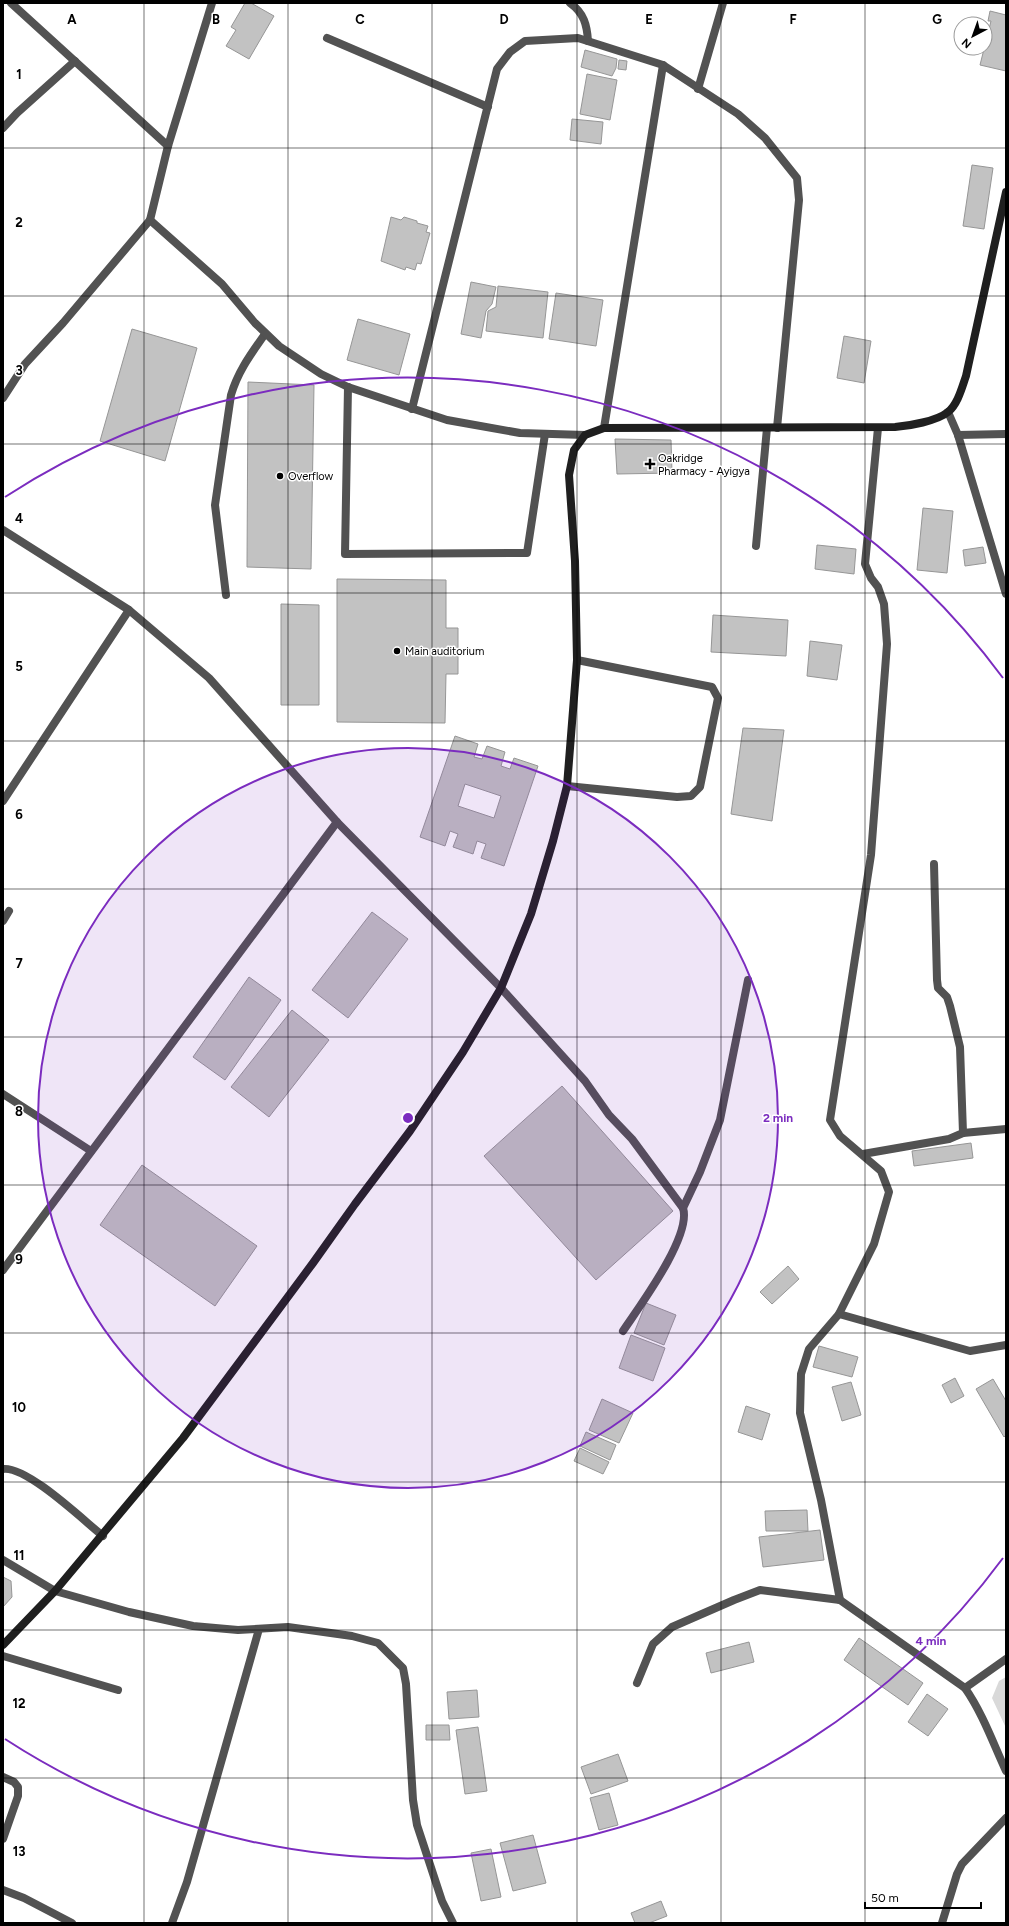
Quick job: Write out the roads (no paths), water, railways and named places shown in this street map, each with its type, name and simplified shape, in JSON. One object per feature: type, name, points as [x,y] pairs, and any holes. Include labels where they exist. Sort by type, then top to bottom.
[{"type":"street","points":[[11,3],[168,146]]},
{"type":"street","points":[[3,398],[25,364],[63,323],[150,220],[168,146],[212,3]]},
{"type":"street","points":[[570,3],[583,16],[587,25],[588,42]]},
{"type":"street","points":[[698,88],[723,3]]},
{"type":"street","points":[[327,38],[488,107]]},
{"type":"street","points":[[412,409],[497,69],[510,52],[525,41],[578,38],[663,65],[738,114],[765,138],[797,178],[799,200],[777,428]]},
{"type":"street","points":[[3,128],[17,113],[76,61]]},
{"type":"street","points":[[604,428],[663,65]]},
{"type":"street","points":[[150,220],[222,284],[265,334],[298,359],[348,387],[447,420],[520,433],[585,435],[604,428],[878,428],[912,426],[948,412],[960,394],[966,376],[1006,192]]},
{"type":"street","points":[[226,596],[215,505],[230,403],[236,378],[243,364],[265,334]]},
{"type":"street","points":[[348,387],[345,554],[527,553],[545,434]]},
{"type":"street","points":[[948,412],[958,435],[1006,594]]},
{"type":"street","points":[[756,546],[767,428]]},
{"type":"street","points":[[840,1600],[821,1500],[800,1413],[801,1374],[809,1349],[839,1314],[874,1244],[889,1192],[881,1171],[863,1154],[840,1136],[830,1120],[871,855],[887,644],[884,604],[878,588],[871,578],[865,564],[878,428]]},
{"type":"street","points":[[958,435],[1006,434]]},
{"type":"street","points":[[3,1645],[55,1591],[103,1536],[183,1438],[314,1263],[355,1204],[410,1131],[463,1052],[501,988],[531,914],[553,841],[567,786],[577,660],[575,561],[569,475],[574,450],[585,435]]},
{"type":"street","points":[[3,530],[129,610],[209,678],[337,822],[501,988],[585,1081],[609,1115],[632,1139],[682,1208],[684,1213],[681,1229],[671,1256],[623,1331]]},
{"type":"street","points":[[3,801],[129,610]]},
{"type":"street","points":[[567,786],[677,797],[690,796],[700,787],[718,698],[712,687],[577,660]]},
{"type":"street","points":[[3,1270],[337,822]]},
{"type":"street","points":[[934,864],[937,980],[938,988],[947,997],[960,1047],[963,1133]]},
{"type":"street","points":[[3,921],[9,911]]},
{"type":"street","points":[[682,1208],[700,1172],[720,1120],[748,980]]},
{"type":"street","points":[[3,1094],[91,1151]]},
{"type":"street","points":[[863,1154],[949,1139],[963,1133],[1006,1129]]},
{"type":"street","points":[[839,1314],[970,1351],[1006,1345]]},
{"type":"street","points":[[3,1469],[18,1471],[31,1479],[58,1498],[103,1536]]},
{"type":"street","points":[[3,1560],[55,1591],[129,1612],[193,1626],[238,1630],[288,1627],[352,1636],[378,1643],[403,1668],[406,1684],[413,1800],[417,1825],[442,1901],[453,1923]]},
{"type":"street","points":[[637,1683],[653,1644],[672,1627],[734,1600],[760,1590],[840,1600],[965,1688],[978,1707],[1006,1771]]},
{"type":"street","points":[[172,1923],[187,1882],[259,1629]]},
{"type":"street","points":[[3,1656],[118,1690]]},
{"type":"street","points":[[965,1688],[1006,1660]]},
{"type":"street","points":[[3,1777],[14,1782],[18,1787],[18,1796],[3,1839]]},
{"type":"street","points":[[942,1923],[952,1885],[960,1869],[1006,1818]]},
{"type":"street","points":[[3,1890],[24,1898],[72,1923]]},
{"type":"place","name":"Oakridge Pharmacy - Ayigya","points":[[650,464]]},
{"type":"place","name":"Overflow","points":[[280,476]]},
{"type":"place","name":"Main auditorium","points":[[397,651]]}]
